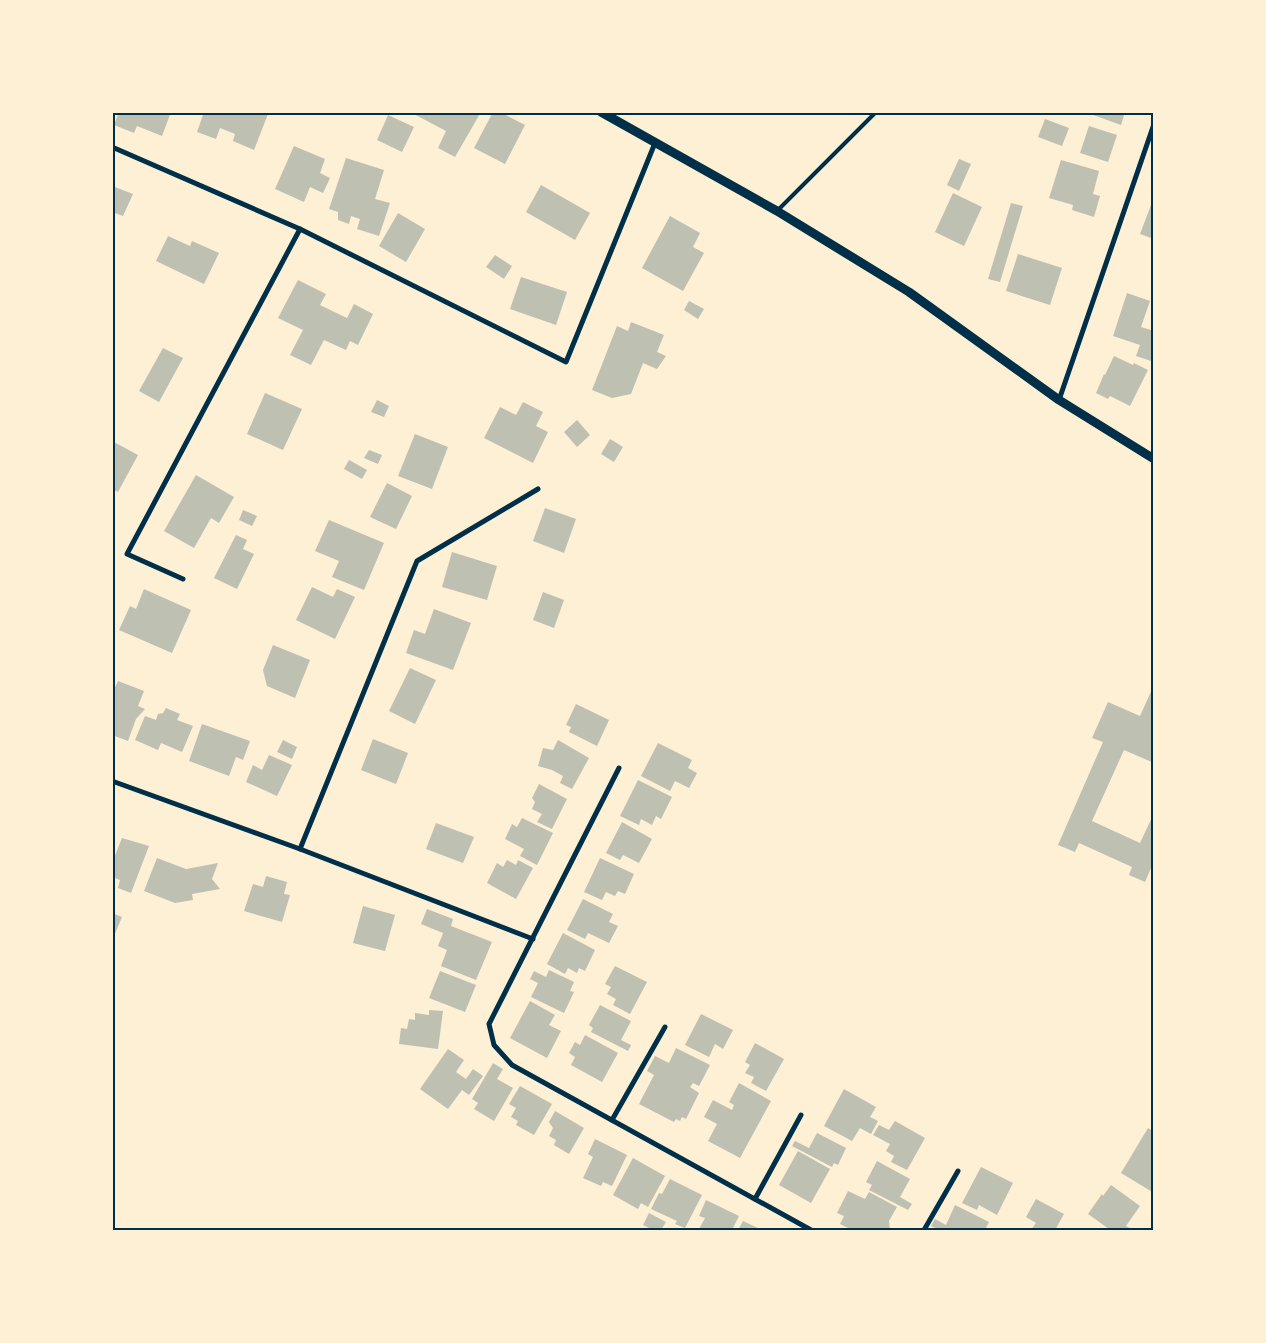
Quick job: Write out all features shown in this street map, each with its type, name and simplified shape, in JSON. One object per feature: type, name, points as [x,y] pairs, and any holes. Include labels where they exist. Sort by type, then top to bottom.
[{"type":"street","points":[[601,112],[777,211],[909,292],[1059,400],[1154,459]]},
{"type":"street","points":[[1059,400],[1154,124]]},
{"type":"street","points":[[112,147],[300,228],[566,362],[654,143]]},
{"type":"street","points":[[183,579],[127,554],[300,228]]},
{"type":"street","points":[[300,849],[417,561],[538,489]]},
{"type":"street","points":[[619,768],[489,1024],[494,1045],[512,1065],[811,1230]]},
{"type":"street","points":[[112,781],[300,849],[533,939]]},
{"type":"street","points":[[612,1120],[665,1028]]},
{"type":"street","points":[[755,1199],[801,1115]]},
{"type":"street","points":[[924,1230],[958,1170]]},
{"type":"lane","points":[[777,211],[876,112]]},
{"type":"building","points":[[119,112],[171,112],[162,136],[137,126],[134,133],[114,125]]},
{"type":"building","points":[[204,112],[264,112],[268,114],[254,150],[233,141],[235,134],[220,128],[216,139],[197,132]]},
{"type":"building","points":[[410,112],[481,112],[455,157],[438,148],[446,131]]},
{"type":"building","points":[[493,112],[500,112],[525,125],[505,164],[474,148]]},
{"type":"building","points":[[1085,112],[1125,112],[1121,125]]},
{"type":"building","points":[[388,115],[414,127],[402,152],[377,140]]},
{"type":"building","points":[[1045,119],[1069,128],[1062,146],[1038,137]]},
{"type":"building","points":[[1089,126],[1117,135],[1108,162],[1080,153]]},
{"type":"building","points":[[294,146],[325,159],[320,173],[330,178],[323,193],[310,187],[304,202],[275,189]]},
{"type":"building","points":[[346,158],[384,170],[375,199],[390,203],[379,236],[357,229],[360,219],[351,216],[349,224],[338,220],[338,212],[329,209]]},
{"type":"building","points":[[959,159],[971,164],[959,191],[947,185]]},
{"type":"building","points":[[1061,160],[1099,171],[1093,194],[1100,196],[1094,217],[1072,210],[1073,205],[1049,198]]},
{"type":"building","points":[[541,185],[590,213],[575,240],[526,212]]},
{"type":"building","points":[[115,187],[133,194],[123,216],[115,213],[112,220],[112,192]]},
{"type":"building","points":[[953,193],[982,207],[964,246],[935,232]]},
{"type":"building","points":[[1154,197],[1154,239],[1140,234]]},
{"type":"building","points":[[1011,203],[1023,206],[1000,282],[988,279]]},
{"type":"building","points":[[398,213],[425,229],[406,262],[379,246]]},
{"type":"building","points":[[670,216],[700,233],[693,247],[704,253],[683,291],[642,268]]},
{"type":"building","points":[[168,236],[190,246],[192,241],[219,253],[204,284],[156,261]]},
{"type":"building","points":[[1018,254],[1062,268],[1050,305],[1006,291]]},
{"type":"building","points":[[495,255],[512,266],[504,279],[486,267]]},
{"type":"building","points":[[521,277],[567,292],[556,325],[510,309]]},
{"type":"building","points":[[298,280],[326,294],[320,305],[347,318],[354,304],[373,314],[358,345],[350,341],[346,350],[324,340],[311,365],[290,355],[303,330],[278,318]]},
{"type":"building","points":[[1127,293],[1150,301],[1141,327],[1154,331],[1154,362],[1136,356],[1140,345],[1113,336]]},
{"type":"building","points":[[689,301],[704,309],[698,319],[684,310]]},
{"type":"building","points":[[631,322],[664,335],[657,352],[666,356],[657,369],[643,363],[631,394],[612,398],[592,390],[617,326],[628,331]]},
{"type":"building","points":[[163,348],[183,358],[159,402],[139,391]]},
{"type":"building","points":[[1114,356],[1148,370],[1130,406],[1110,396],[1108,399],[1096,393]]},
{"type":"building","points":[[265,393],[302,409],[283,450],[247,434]]},
{"type":"building","points":[[377,400],[389,406],[384,417],[371,412]]},
{"type":"building","points":[[523,402],[543,412],[536,426],[548,432],[533,463],[484,438],[500,407],[516,415]]},
{"type":"building","points":[[577,420],[590,435],[577,447],[564,432]]},
{"type":"building","points":[[415,434],[448,447],[432,489],[398,476]]},
{"type":"building","points":[[610,439],[623,447],[614,462],[601,454]]},
{"type":"building","points":[[112,441],[138,455],[118,492],[112,489]]},
{"type":"building","points":[[369,450],[382,455],[378,464],[364,458]]},
{"type":"building","points":[[349,460],[367,470],[362,479],[344,469]]},
{"type":"building","points":[[196,475],[234,497],[219,523],[211,518],[194,548],[164,531]]},
{"type":"building","points":[[387,483],[412,496],[396,529],[370,517]]},
{"type":"building","points":[[545,508],[576,519],[564,553],[533,541]]},
{"type":"building","points":[[243,510],[257,516],[252,526],[239,520]]},
{"type":"building","points":[[329,520],[384,543],[364,590],[332,577],[339,561],[315,551]]},
{"type":"building","points":[[236,535],[247,540],[243,549],[254,554],[237,589],[214,578]]},
{"type":"building","points":[[452,552],[497,566],[487,600],[442,587]]},
{"type":"building","points":[[312,587],[333,597],[337,589],[355,597],[335,639],[296,620]]},
{"type":"building","points":[[144,589],[191,610],[172,653],[119,630],[130,606],[136,609]]},
{"type":"building","points":[[543,592],[564,600],[554,628],[533,620]]},
{"type":"building","points":[[434,609],[471,623],[453,670],[406,653],[414,630],[425,634]]},
{"type":"building","points":[[273,645],[310,660],[295,698],[267,686],[263,670]]},
{"type":"building","points":[[410,668],[436,680],[415,724],[389,711]]},
{"type":"building","points":[[118,681],[144,691],[138,706],[145,709],[136,719],[128,741],[112,735],[112,694]]},
{"type":"building","points":[[1154,685],[1154,763],[1124,750],[1092,821],[1140,843],[1154,813],[1154,861],[1145,882],[1129,875],[1132,867],[1079,843],[1075,852],[1058,845],[1103,742],[1092,738],[1108,702],[1140,716]]},
{"type":"building","points":[[576,704],[609,720],[597,746],[569,732],[571,727],[566,725]]},
{"type":"building","points":[[166,708],[180,714],[177,720],[193,726],[182,752],[161,743],[158,750],[135,740],[145,716],[156,720],[158,714],[163,713]]},
{"type":"building","points":[[202,724],[250,741],[243,760],[236,757],[229,776],[189,761]]},
{"type":"building","points":[[373,739],[408,753],[396,784],[361,770]]},
{"type":"building","points":[[283,740],[297,747],[292,759],[277,752]]},
{"type":"building","points":[[558,740],[589,758],[572,789],[560,783],[563,776],[538,766],[543,748],[553,750]]},
{"type":"building","points":[[658,743],[692,760],[688,768],[697,773],[689,788],[675,781],[670,791],[641,776]]},
{"type":"building","points":[[269,755],[292,765],[277,796],[246,782],[253,765],[262,770]]},
{"type":"building","points":[[638,780],[672,797],[661,819],[656,816],[652,825],[641,819],[639,825],[620,816]]},
{"type":"building","points":[[539,784],[567,799],[552,829],[537,822],[542,814],[532,809],[535,802],[532,798]]},
{"type":"building","points":[[522,818],[553,833],[537,865],[520,856],[524,849],[505,839],[512,824],[517,827]]},
{"type":"building","points":[[622,822],[652,839],[639,863],[623,855],[620,860],[606,853]]},
{"type":"building","points":[[436,823],[474,837],[463,863],[426,849]]},
{"type":"building","points":[[122,838],[149,846],[131,893],[118,888],[120,880],[112,877],[112,863]]},
{"type":"building","points":[[157,858],[186,869],[218,863],[212,879],[220,889],[192,894],[193,900],[175,903],[144,891]]},
{"type":"building","points":[[600,858],[634,874],[625,894],[618,891],[615,896],[606,892],[602,900],[584,892]]},
{"type":"building","points":[[507,860],[516,865],[518,860],[533,868],[516,899],[487,883],[497,863],[503,867]]},
{"type":"building","points":[[266,876],[287,882],[284,894],[290,895],[282,922],[244,911],[253,884],[263,887]]},
{"type":"building","points":[[583,899],[613,914],[609,922],[618,926],[609,943],[588,933],[585,939],[567,930]]},
{"type":"building","points":[[363,906],[395,915],[385,951],[353,943]]},
{"type":"building","points":[[427,909],[453,919],[451,926],[492,942],[476,980],[441,966],[447,950],[438,946],[443,933],[421,924]]},
{"type":"building","points":[[112,913],[122,917],[114,936],[112,935]]},
{"type":"building","points":[[563,933],[595,950],[585,971],[579,968],[577,973],[568,968],[565,974],[547,964]]},
{"type":"building","points":[[615,966],[647,982],[630,1014],[613,1005],[616,999],[607,994],[611,987],[605,984]]},
{"type":"building","points":[[549,970],[574,982],[570,991],[574,992],[564,1013],[531,997],[538,983],[530,979],[534,971],[546,977]]},
{"type":"building","points":[[440,971],[476,985],[465,1012],[429,998]]},
{"type":"building","points":[[530,1001],[555,1015],[549,1025],[561,1031],[547,1058],[510,1038]]},
{"type":"building","points":[[600,1005],[631,1021],[621,1040],[631,1045],[628,1051],[591,1032],[593,1028],[589,1025]]},
{"type":"building","points":[[429,1010],[443,1011],[438,1049],[399,1044],[401,1028],[407,1029],[409,1019],[415,1020],[415,1013],[429,1015]]},
{"type":"building","points":[[701,1014],[733,1030],[723,1049],[715,1044],[709,1057],[685,1045]]},
{"type":"building","points":[[585,1035],[618,1053],[602,1082],[571,1065],[575,1057],[569,1053],[575,1042],[580,1045]]},
{"type":"building","points":[[755,1043],[784,1059],[766,1091],[751,1083],[754,1077],[745,1073],[750,1065],[745,1062]]},
{"type":"building","points":[[676,1048],[710,1065],[699,1086],[693,1083],[690,1087],[699,1093],[686,1119],[682,1117],[680,1121],[676,1119],[674,1122],[639,1104],[654,1075],[647,1071],[655,1056],[669,1063]]},
{"type":"building","points":[[448,1049],[464,1060],[456,1072],[466,1079],[473,1069],[483,1076],[469,1095],[462,1090],[448,1109],[420,1089]]},
{"type":"building","points":[[493,1063],[503,1069],[497,1079],[513,1088],[494,1121],[474,1109],[478,1103],[472,1099]]},
{"type":"building","points":[[739,1083],[771,1101],[740,1158],[708,1141],[717,1124],[704,1117],[713,1100],[732,1110],[734,1105],[729,1102]]},
{"type":"building","points":[[520,1086],[552,1104],[534,1135],[516,1125],[518,1121],[511,1117],[516,1108],[509,1104]]},
{"type":"building","points":[[844,1089],[876,1107],[870,1117],[878,1121],[871,1134],[860,1128],[852,1141],[824,1126]]},
{"type":"building","points":[[555,1111],[584,1128],[569,1154],[554,1145],[556,1140],[549,1136],[553,1128],[549,1122]]},
{"type":"building","points":[[895,1121],[925,1138],[907,1170],[891,1162],[894,1156],[886,1151],[890,1144],[873,1135],[879,1125],[889,1130]]},
{"type":"building","points":[[1148,1128],[1154,1132],[1154,1193],[1121,1173]]},
{"type":"building","points":[[817,1133],[846,1148],[838,1165],[834,1163],[832,1167],[792,1146],[795,1141],[809,1148]]},
{"type":"building","points":[[595,1139],[627,1155],[612,1186],[603,1182],[601,1186],[583,1178],[593,1157],[588,1154]]},
{"type":"building","points":[[798,1151],[830,1169],[811,1203],[779,1185]]},
{"type":"building","points":[[633,1158],[665,1176],[648,1207],[641,1203],[638,1209],[613,1195]]},
{"type":"building","points":[[877,1161],[910,1179],[900,1197],[912,1204],[908,1210],[869,1190],[872,1185],[866,1182]]},
{"type":"building","points":[[981,1167],[1013,1183],[997,1215],[979,1205],[977,1210],[962,1203]]},
{"type":"building","points":[[670,1179],[702,1195],[685,1228],[675,1224],[677,1221],[651,1209],[659,1193],[662,1194]]},
{"type":"building","points":[[1111,1185],[1140,1206],[1126,1226],[1130,1230],[1108,1230],[1088,1214]]},
{"type":"building","points":[[848,1191],[865,1199],[869,1192],[897,1207],[889,1221],[890,1230],[852,1230],[840,1224],[844,1216],[837,1213]]},
{"type":"building","points":[[1036,1199],[1064,1214],[1055,1230],[1031,1230],[1036,1223],[1026,1217]]},
{"type":"building","points":[[706,1200],[739,1216],[732,1230],[699,1229],[705,1218],[699,1216]]},
{"type":"building","points":[[955,1205],[989,1222],[985,1230],[940,1230],[931,1226],[935,1219],[946,1225]]},
{"type":"building","points":[[649,1213],[666,1222],[661,1230],[653,1230],[643,1225]]},
{"type":"building","points":[[743,1221],[762,1230],[738,1230]]}]
